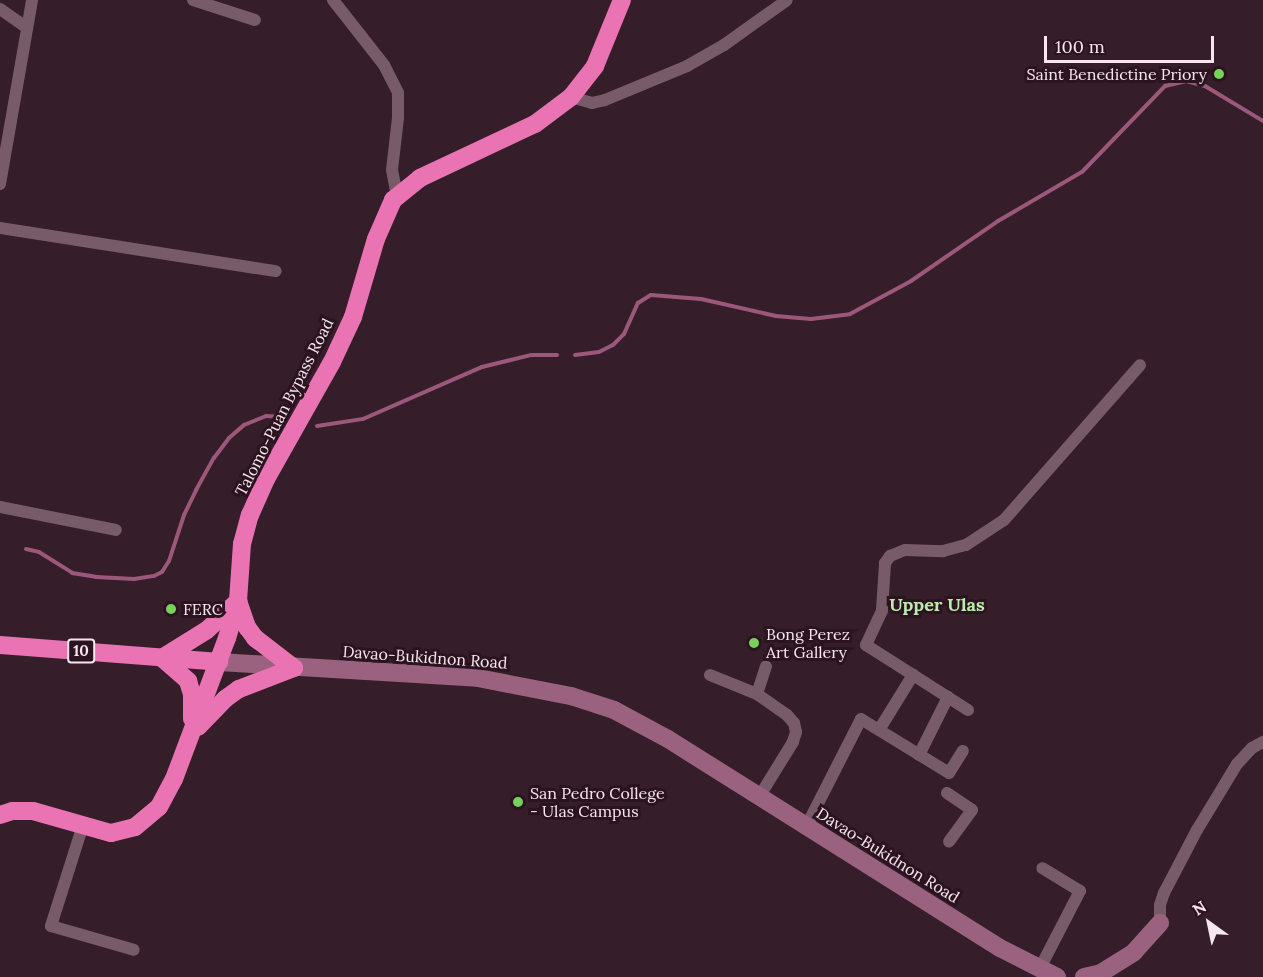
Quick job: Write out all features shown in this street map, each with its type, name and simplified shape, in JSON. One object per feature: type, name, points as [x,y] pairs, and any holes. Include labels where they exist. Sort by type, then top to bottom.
[{"type":"highway","name":"Talomo-Puan Bypass Road","points":[[0,816],[12,811],[33,811],[111,833],[122,832],[148,818],[167,796],[219,662],[238,601],[242,544],[250,515],[266,479],[332,362],[352,317],[376,238],[397,195],[420,178],[535,123],[571,98],[595,66],[622,0]]},
{"type":"highway","points":[[238,601],[247,627],[255,638],[294,668],[233,694],[191,735],[190,687],[184,676],[162,658],[207,630],[238,601]]},
{"type":"highway","name":"Davao-Bukidnon Road","points":[[0,645],[219,662]]},
{"type":"street","points":[[193,0],[255,20]]},
{"type":"street","points":[[333,0],[384,65],[398,93],[398,118],[392,170],[397,195]]},
{"type":"street","points":[[571,98],[592,103],[605,100],[687,66],[724,45],[787,0]]},
{"type":"street","points":[[0,184],[30,1]]},
{"type":"street","points":[[0,9],[27,28]]},
{"type":"street","points":[[0,109],[12,117]]},
{"type":"street","points":[[0,228],[276,271]]},
{"type":"street","points":[[968,710],[866,645],[882,610],[885,563],[890,556],[905,550],[943,551],[966,545],[1004,520],[1140,365]]},
{"type":"street","points":[[0,507],[116,530]]},
{"type":"street","name":"Davao-Bukidnon Road","points":[[219,662],[478,678],[572,696],[614,710],[652,730],[1000,948],[1039,970],[1057,977]]},
{"type":"street","points":[[757,694],[766,666]]},
{"type":"street","points":[[710,675],[757,694],[787,715],[796,732],[788,753],[759,797]]},
{"type":"street","points":[[879,730],[913,675]]},
{"type":"street","points":[[919,755],[948,697]]},
{"type":"street","points":[[806,827],[861,719],[949,773],[963,751]]},
{"type":"street","points":[[1084,977],[1101,973],[1134,952],[1160,923],[1160,905],[1164,893],[1197,830],[1237,764],[1252,748],[1263,742]]},
{"type":"street","points":[[947,793],[972,810],[949,842]]},
{"type":"street","points":[[83,825],[51,926],[134,950]]},
{"type":"street","points":[[1039,970],[1080,891],[1042,868]]},
{"type":"waterway","points":[[575,355],[599,352],[613,345],[624,334],[638,303],[651,295],[701,299],[776,316],[811,319],[850,314],[911,281],[998,221],[1082,172],[1165,86],[1186,81],[1205,86],[1263,121]]},
{"type":"waterway","points":[[317,426],[363,419],[482,367],[531,355],[557,355]]},
{"type":"waterway","points":[[26,549],[39,552],[72,573],[134,579],[154,576],[162,572],[169,561],[184,515],[196,490],[214,458],[229,438],[244,425],[266,416],[284,417]]},
{"type":"place","name":"Saint Benedictine Priory","points":[[1219,74]]},
{"type":"place","name":"FERC","points":[[171,609]]},
{"type":"place","name":"Bong Perez Art Gallery","points":[[754,643]]},
{"type":"place","name":"San Pedro College - Ulas Campus","points":[[518,802]]},
{"type":"district","name":"Upper Ulas","points":[[937,605]]}]
